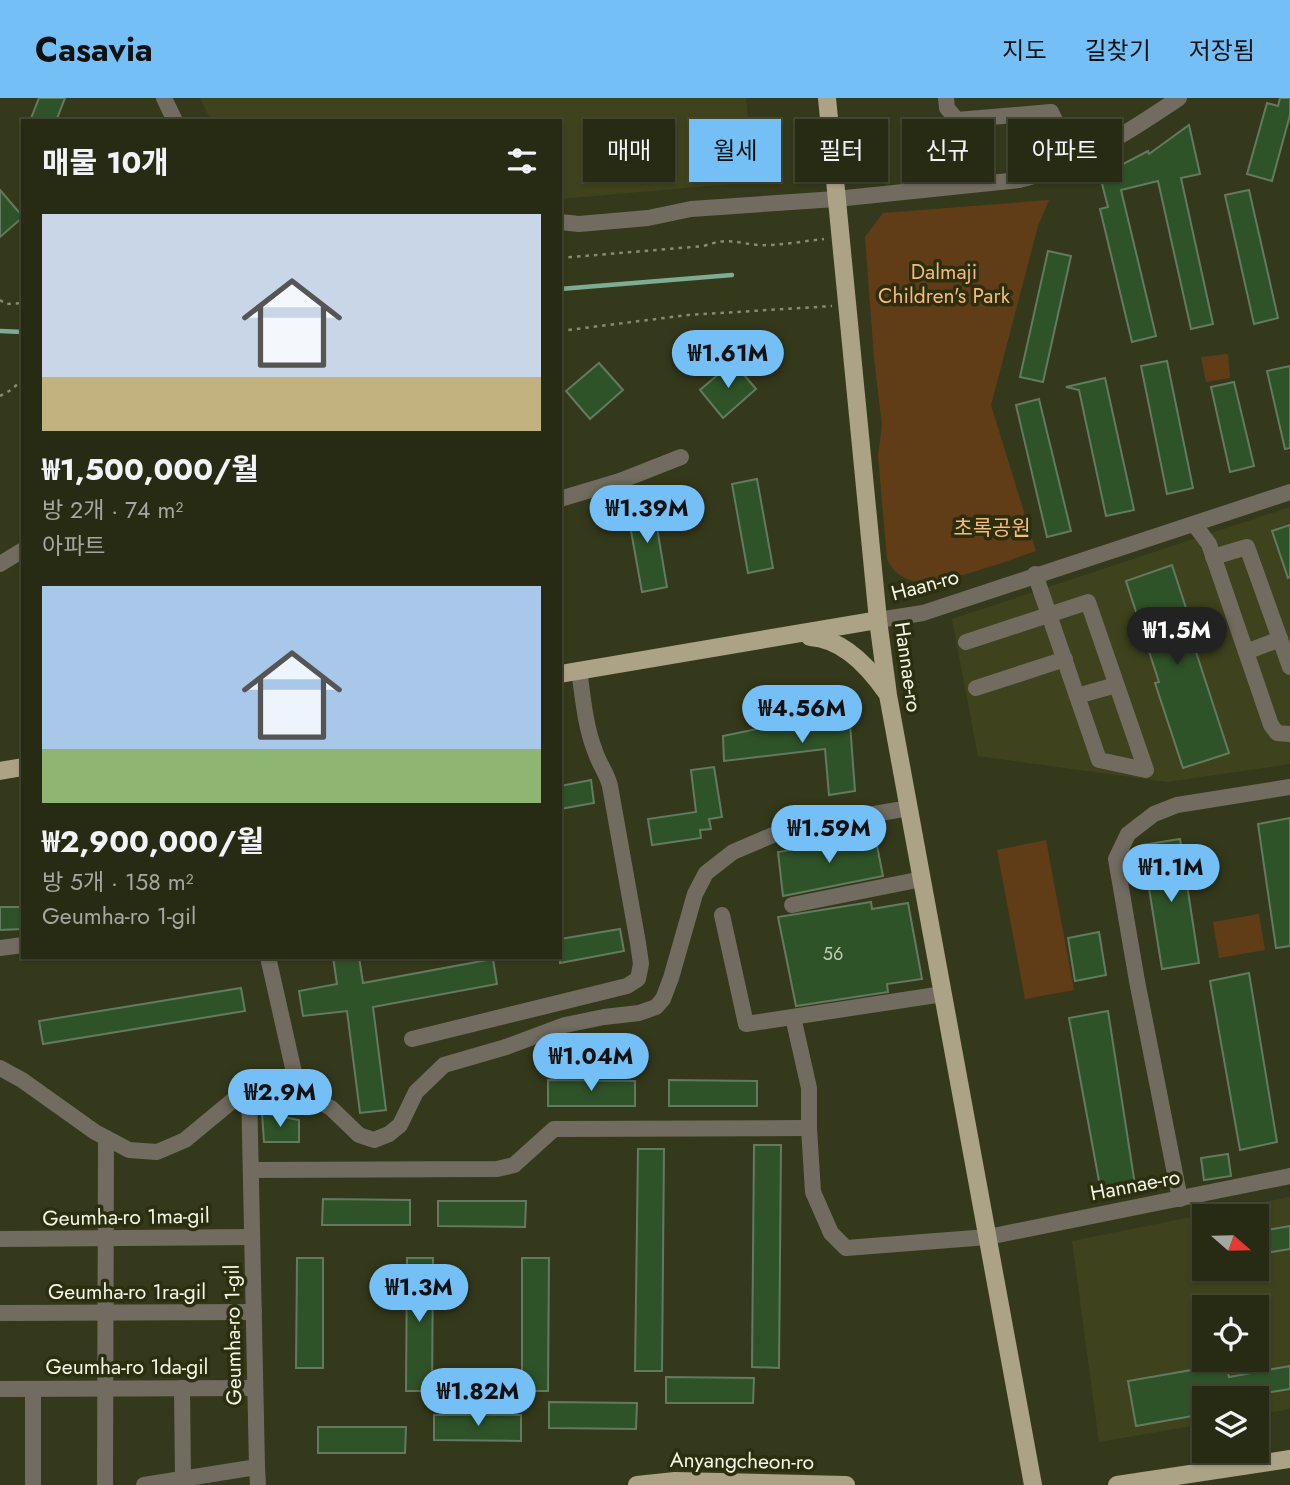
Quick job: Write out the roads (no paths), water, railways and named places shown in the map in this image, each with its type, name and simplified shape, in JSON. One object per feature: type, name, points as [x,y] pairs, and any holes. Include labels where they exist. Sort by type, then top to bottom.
[{"type":"main road","name":"Hannae-ro","points":[[827,98],[878,621],[888,695],[1033,1485]]},
{"type":"main road","name":"Haan-ro","points":[[562,674],[878,621]]},
{"type":"main road","points":[[789,636],[825,638],[839,645],[869,670],[888,695]]},
{"type":"main road","points":[[0,771],[21,767]]},
{"type":"main road","points":[[1116,1485],[1290,1459]]},
{"type":"main road","name":"Anyangcheon-ro","points":[[637,1485],[676,1481],[846,1485]]},
{"type":"street","points":[[164,98],[174,119]]},
{"type":"street","points":[[946,98],[947,108],[957,120],[1051,105]]},
{"type":"street","points":[[1122,132],[1179,98]]},
{"type":"street","points":[[562,222],[579,224],[648,218],[691,209],[836,199],[1008,181]]},
{"type":"street","points":[[562,498],[620,481],[681,457]]},
{"type":"street","name":"Haan-ro","points":[[878,621],[923,613],[1290,492]]},
{"type":"street","points":[[1195,524],[1209,544],[1271,725],[1278,733],[1290,734]]},
{"type":"street","points":[[1213,557],[1247,547],[1290,667]]},
{"type":"street","points":[[0,564],[21,551]]},
{"type":"street","points":[[966,642],[1050,614],[1088,602],[1146,770],[1099,760],[1050,614],[1035,574]]},
{"type":"street","points":[[1246,652],[1280,639]]},
{"type":"street","points":[[976,688],[1065,659]]},
{"type":"street","points":[[412,1039],[627,986],[638,979],[638,943],[610,786],[588,731],[579,670]]},
{"type":"street","points":[[1077,696],[1116,685]]},
{"type":"street","points":[[1180,1199],[1116,859],[1128,834],[1154,814],[1177,805],[1290,788]]},
{"type":"street","points":[[0,1068],[128,1150],[157,1152],[186,1140],[249,1087],[278,1086],[298,1090],[331,1108],[359,1135],[374,1140],[400,1125],[416,1092],[444,1065],[506,1047],[565,1025],[639,1013],[656,1007],[663,999],[671,978],[695,894],[706,873],[733,852],[787,829],[909,808]]},
{"type":"street","points":[[792,905],[922,879]]},
{"type":"street","points":[[722,915],[747,1024],[943,994]]},
{"type":"street","points":[[0,948],[21,945]]},
{"type":"street","points":[[268,959],[298,1090]]},
{"type":"street","points":[[793,1017],[809,1088],[813,1192],[831,1233],[846,1248],[988,1237]]},
{"type":"street","name":"Geumha-ro 1-gil","points":[[249,1087],[258,1485]]},
{"type":"street","points":[[251,1170],[497,1169],[514,1164],[554,1129],[809,1128]]},
{"type":"street","points":[[105,1485],[106,1138]]},
{"type":"street","name":"Hannae-ro","points":[[988,1237],[1290,1176]]},
{"type":"street","name":"Geumha-ro 1ma-gil","points":[[0,1239],[252,1237]]},
{"type":"street","name":"Geumha-ro 1ra-gil","points":[[0,1313],[254,1312]]},
{"type":"street","points":[[182,1388],[183,1479]]},
{"type":"street","name":"Geumha-ro 1da-gil","points":[[0,1389],[255,1388]]},
{"type":"street","points":[[33,1389],[33,1485]]},
{"type":"street","points":[[144,1485],[257,1467]]},
{"type":"waterway","points":[[562,289],[732,275]]},
{"type":"waterway","points":[[0,331],[21,332]]},
{"type":"park label","name":"Dalmaji Children's Park","points":[[944,284]]},
{"type":"park label","name":"초록공원","points":[[992,528]]}]
